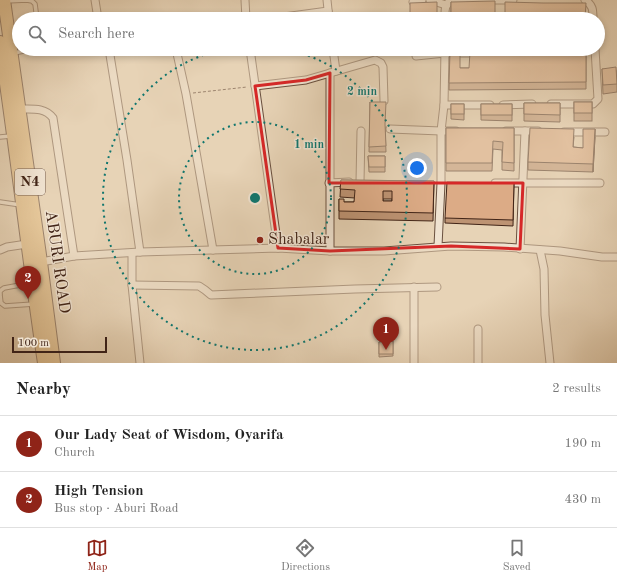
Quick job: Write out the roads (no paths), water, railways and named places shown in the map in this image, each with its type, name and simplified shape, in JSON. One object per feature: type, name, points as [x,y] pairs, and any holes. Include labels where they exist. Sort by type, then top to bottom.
[{"type":"highway","name":"ABURI ROAD","points":[[4,0],[12,53]]},
{"type":"highway","name":"ABURI ROAD","points":[[0,42],[44,363]]},
{"type":"highway","name":"ABURI ROAD","points":[[12,56],[42,262],[54,363]]},
{"type":"street","points":[[95,0],[97,12]]},
{"type":"street","points":[[245,0],[246,12]]},
{"type":"street","points":[[321,12],[328,11],[327,0]]},
{"type":"street","points":[[412,2],[422,0]]},
{"type":"street","points":[[430,0],[446,5]]},
{"type":"street","points":[[446,12],[446,5],[452,0],[513,0]]},
{"type":"street","points":[[588,2],[592,7],[592,12]]},
{"type":"street","points":[[110,56],[140,252]]},
{"type":"street","points":[[178,56],[186,94],[213,250]]},
{"type":"street","points":[[251,56],[278,248]]},
{"type":"street","points":[[330,251],[329,183],[333,56]]},
{"type":"street","points":[[438,246],[445,56]]},
{"type":"street","points":[[444,105],[593,104],[598,99],[595,56]]},
{"type":"street","points":[[255,86],[306,80],[375,60],[381,63],[383,67],[384,101]]},
{"type":"street","points":[[20,109],[41,110],[50,113],[53,118],[74,256]]},
{"type":"street","points":[[390,129],[466,131]]},
{"type":"street","points":[[496,131],[605,132]]},
{"type":"street","points":[[520,249],[525,131]]},
{"type":"street","points":[[329,183],[364,182],[361,132]]},
{"type":"street","points":[[486,183],[600,183]]},
{"type":"street","points":[[0,250],[7,247],[27,244]]},
{"type":"street","points":[[42,262],[74,256],[140,252],[278,248],[330,251],[384,251],[438,246],[540,250],[602,257],[617,257]]},
{"type":"street","points":[[540,250],[544,269],[545,315],[550,363]]},
{"type":"street","points":[[132,253],[132,285],[140,363]]},
{"type":"street","points":[[132,285],[199,286],[211,295],[437,287]]},
{"type":"street","points":[[414,287],[414,363]]},
{"type":"street","points":[[478,329],[478,363]]},
{"type":"lane","points":[[4,0],[32,1],[35,4],[36,12]]},
{"type":"lane","points":[[0,137],[14,136]]},
{"type":"lane","points":[[0,202],[22,205]]},
{"type":"lane","points":[[32,283],[4,288],[0,291],[1,303],[5,306],[35,304]]},
{"type":"place","name":"Shabalar","points":[[260,240]]},
{"type":"place","name":"High Tension","points":[[28,299]]},
{"type":"place","name":"Our Lady Seat of Wisdom, Oyarifa","points":[[386,350]]}]
